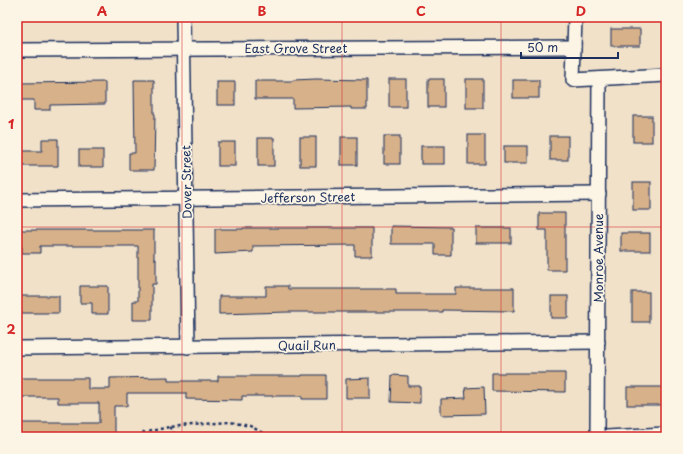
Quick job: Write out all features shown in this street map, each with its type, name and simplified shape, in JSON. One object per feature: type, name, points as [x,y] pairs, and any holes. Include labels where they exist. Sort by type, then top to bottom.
[{"type":"street","name":"Dover Street","points":[[183,17],[188,346]]},
{"type":"street","points":[[574,17],[573,80],[666,75]]},
{"type":"street","name":"East Grove Street","points":[[17,50],[574,47]]},
{"type":"street","name":"Monroe Avenue","points":[[597,437],[599,79]]},
{"type":"street","name":"Jefferson Street","points":[[17,200],[599,194]]},
{"type":"street","name":"Quail Run","points":[[17,348],[598,342]]},
{"type":"street","points":[[613,437],[666,434]]},
{"type":"path","points":[[138,437],[142,433],[169,427],[230,422],[250,426],[270,437]]},
{"type":"path","points":[[169,427],[176,437]]},
{"type":"building","points":[[611,29],[640,29],[640,46],[611,46]]},
{"type":"building","points":[[316,79],[367,80],[367,109],[351,109],[351,107],[293,108],[293,99],[255,99],[255,81],[293,81]]},
{"type":"building","points":[[389,79],[406,79],[406,107],[389,107]]},
{"type":"building","points":[[428,79],[444,79],[444,107],[428,107]]},
{"type":"building","points":[[466,79],[483,79],[483,108],[466,108]]},
{"type":"building","points":[[134,80],[154,80],[154,170],[129,170],[129,153],[135,153]]},
{"type":"building","points":[[513,80],[539,80],[539,98],[513,98]]},
{"type":"building","points":[[105,82],[105,104],[50,105],[50,110],[34,110],[34,100],[17,100],[17,83]]},
{"type":"building","points":[[217,82],[235,82],[235,105],[217,105]]},
{"type":"building","points":[[633,116],[652,116],[652,142],[633,142]]},
{"type":"building","points":[[468,135],[485,135],[485,164],[468,164]]},
{"type":"building","points":[[384,136],[400,136],[400,164],[384,164]]},
{"type":"building","points":[[550,136],[568,136],[568,160],[550,160]]},
{"type":"building","points":[[300,137],[316,137],[316,166],[300,166]]},
{"type":"building","points":[[341,137],[357,137],[357,165],[341,165]]},
{"type":"building","points":[[258,138],[274,138],[274,166],[258,166]]},
{"type":"building","points":[[42,139],[58,139],[58,166],[17,166],[17,151],[42,151]]},
{"type":"building","points":[[218,142],[235,142],[235,166],[218,166]]},
{"type":"building","points":[[421,146],[445,146],[445,164],[421,164]]},
{"type":"building","points":[[504,146],[528,146],[528,163],[504,163]]},
{"type":"building","points":[[79,150],[103,150],[103,167],[79,167]]},
{"type":"building","points":[[633,182],[651,182],[651,210],[633,210]]},
{"type":"building","points":[[539,213],[565,213],[565,270],[547,270],[547,230],[539,230]]},
{"type":"building","points":[[391,226],[451,227],[451,255],[435,255],[435,244],[391,244]]},
{"type":"building","points":[[372,228],[372,256],[355,256],[355,245],[253,246],[253,252],[215,254],[215,229]]},
{"type":"building","points":[[476,228],[511,228],[511,243],[476,243]]},
{"type":"building","points":[[17,230],[154,230],[156,284],[152,284],[152,320],[133,320],[133,301],[138,301],[138,246],[40,246],[40,253],[22,253],[22,247],[17,247]]},
{"type":"building","points":[[621,233],[650,233],[650,251],[621,251]]},
{"type":"building","points":[[80,286],[108,286],[108,314],[92,314],[92,303],[80,303]]},
{"type":"building","points":[[266,286],[288,286],[288,289],[396,289],[396,294],[456,294],[456,288],[514,288],[514,311],[442,310],[442,312],[288,312],[219,314],[219,296],[266,296]]},
{"type":"building","points":[[632,292],[649,292],[649,322],[632,322]]},
{"type":"building","points":[[18,296],[59,296],[59,313],[18,313]]},
{"type":"building","points":[[551,296],[568,296],[568,318],[551,318]]},
{"type":"building","points":[[492,373],[565,373],[565,392],[492,391]]},
{"type":"building","points":[[326,375],[326,399],[302,399],[302,396],[242,396],[242,400],[186,399],[186,393],[127,393],[127,406],[114,406],[114,437],[17,437],[17,423],[99,423],[99,403],[58,403],[58,397],[17,397],[17,378],[88,378],[88,389],[110,389],[110,378],[168,377],[168,381],[218,381],[218,376]]},
{"type":"building","points":[[392,375],[408,376],[408,386],[420,386],[420,403],[391,402]]},
{"type":"building","points":[[370,378],[370,398],[346,398],[346,379]]},
{"type":"building","points":[[484,387],[485,414],[441,415],[441,399],[466,398],[465,388]]},
{"type":"building","points":[[627,387],[666,387],[666,405],[627,405]]}]
